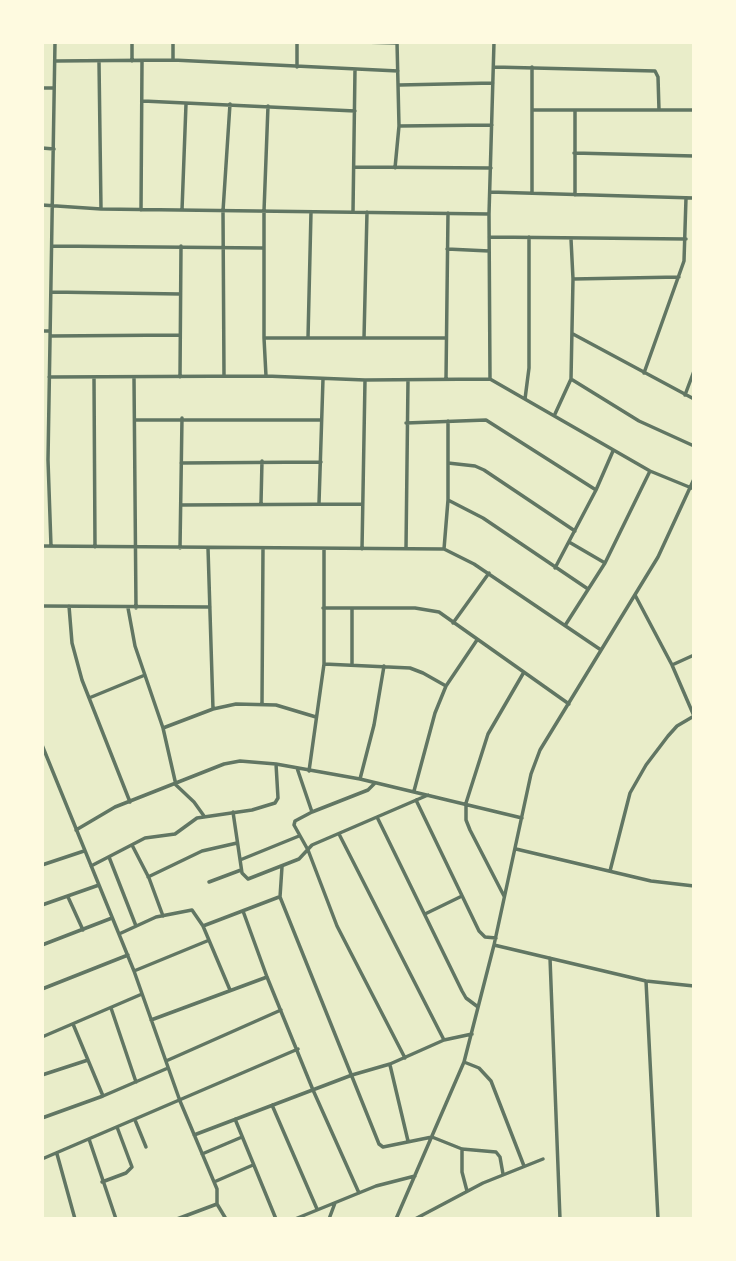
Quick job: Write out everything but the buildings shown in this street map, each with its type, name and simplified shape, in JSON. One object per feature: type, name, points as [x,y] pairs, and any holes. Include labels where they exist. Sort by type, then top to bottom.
[{"type":"street","points":[[51,547],[49,412],[55,42]]},
{"type":"street","points":[[132,42],[132,61]]},
{"type":"street","points":[[173,42],[173,60]]},
{"type":"street","points":[[297,42],[297,67]]},
{"type":"street","points":[[362,42],[397,42],[399,126],[396,168]]},
{"type":"street","points":[[490,379],[489,214],[494,42]]},
{"type":"street","points":[[55,61],[173,60],[398,71]]},
{"type":"street","points":[[141,210],[142,61]]},
{"type":"street","points":[[99,62],[101,209]]},
{"type":"street","points":[[494,66],[655,71],[658,77],[659,110]]},
{"type":"street","points":[[532,67],[532,193]]},
{"type":"street","points":[[353,212],[355,69]]},
{"type":"street","points":[[399,85],[493,83]]},
{"type":"street","points":[[42,88],[55,88]]},
{"type":"street","points":[[143,101],[355,111]]},
{"type":"street","points":[[181,210],[186,103]]},
{"type":"street","points":[[224,376],[223,211],[230,104]]},
{"type":"street","points":[[266,376],[264,211],[268,106]]},
{"type":"street","points":[[532,110],[694,110]]},
{"type":"street","points":[[575,111],[575,195]]},
{"type":"street","points":[[399,126],[492,125]]},
{"type":"street","points":[[42,148],[54,149]]},
{"type":"street","points":[[575,153],[694,156]]},
{"type":"street","points":[[354,167],[491,168]]},
{"type":"street","points":[[490,192],[694,198]]},
{"type":"street","points":[[644,373],[679,277],[686,239],[687,198]]},
{"type":"street","points":[[42,205],[141,210],[489,214]]},
{"type":"street","points":[[307,338],[311,212]]},
{"type":"street","points":[[365,338],[367,212]]},
{"type":"street","points":[[446,379],[447,213]]},
{"type":"street","points":[[489,237],[686,239]]},
{"type":"street","points":[[525,398],[529,368],[529,237]]},
{"type":"street","points":[[555,414],[571,379],[571,239]]},
{"type":"street","points":[[52,246],[264,248]]},
{"type":"street","points":[[180,377],[181,246]]},
{"type":"street","points":[[447,249],[489,251]]},
{"type":"street","points":[[573,279],[679,277]]},
{"type":"street","points":[[51,292],[180,294]]},
{"type":"street","points":[[42,331],[179,335]]},
{"type":"street","points":[[573,334],[694,399]]},
{"type":"street","points":[[264,338],[445,338]]},
{"type":"street","points":[[685,395],[694,371]]},
{"type":"street","points":[[42,373],[134,378],[266,376],[365,380],[490,379],[650,471],[692,488]]},
{"type":"street","points":[[94,377],[95,547]]},
{"type":"street","points":[[134,378],[136,608]]},
{"type":"street","points":[[319,503],[323,378]]},
{"type":"street","points":[[571,379],[639,421],[694,446]]},
{"type":"street","points":[[362,549],[365,380]]},
{"type":"street","points":[[406,548],[408,380]]},
{"type":"street","points":[[42,412],[49,412]]},
{"type":"street","points":[[180,548],[182,418]]},
{"type":"street","points":[[135,420],[321,419]]},
{"type":"street","points":[[406,423],[481,419],[492,423],[596,490]]},
{"type":"street","points":[[444,548],[448,500],[447,421]]},
{"type":"street","points":[[555,568],[596,490],[613,450]]},
{"type":"street","points":[[261,503],[262,461]]},
{"type":"street","points":[[181,463],[321,462]]},
{"type":"street","points":[[448,463],[475,466],[484,470],[575,531]]},
{"type":"street","points":[[566,624],[605,563],[650,471]]},
{"type":"street","points":[[403,1219],[397,1217],[464,1062],[496,938],[531,774],[540,750],[658,557],[694,479]]},
{"type":"street","points":[[448,500],[483,518],[589,590]]},
{"type":"street","points":[[181,505],[362,504]]},
{"type":"street","points":[[569,542],[605,563]]},
{"type":"street","points":[[42,546],[444,548],[489,573],[602,650]]},
{"type":"street","points":[[208,548],[213,709]]},
{"type":"street","points":[[262,703],[263,548]]},
{"type":"street","points":[[309,771],[324,664],[324,549]]},
{"type":"street","points":[[453,623],[489,573]]},
{"type":"street","points":[[610,871],[630,793],[646,765],[668,736],[677,726],[694,716],[672,665],[635,595]]},
{"type":"street","points":[[42,606],[210,607]]},
{"type":"street","points":[[69,607],[72,643],[89,698],[130,802]]},
{"type":"street","points":[[128,608],[135,646],[163,728],[176,785],[200,808],[204,816]]},
{"type":"street","points":[[323,608],[428,609],[439,612],[569,704]]},
{"type":"street","points":[[352,608],[352,665]]},
{"type":"street","points":[[414,792],[432,722],[446,686],[477,639]]},
{"type":"street","points":[[672,665],[694,654]]},
{"type":"street","points":[[324,664],[417,670],[446,686]]},
{"type":"street","points":[[360,779],[374,725],[384,666]]},
{"type":"street","points":[[505,898],[470,830],[466,820],[466,803],[488,734],[524,672]]},
{"type":"street","points":[[89,698],[145,675]]},
{"type":"street","points":[[163,728],[213,709],[236,704],[262,703],[317,717]]},
{"type":"street","points":[[42,745],[134,971],[180,1101],[217,1189],[217,1204],[226,1219]]},
{"type":"street","points":[[76,830],[115,807],[230,763],[245,761],[360,779],[522,818]]},
{"type":"street","points":[[91,866],[151,836],[176,834],[197,818],[265,807],[277,801],[276,764]]},
{"type":"street","points":[[297,768],[312,812]]},
{"type":"street","points":[[375,783],[368,790],[312,812],[295,821],[294,825],[308,850],[337,926],[405,1058]]},
{"type":"street","points":[[233,812],[241,870],[248,879],[302,858],[312,845],[429,795]]},
{"type":"street","points":[[416,800],[482,935],[496,938]]},
{"type":"street","points":[[377,817],[462,991],[466,998],[478,1007]]},
{"type":"street","points":[[339,834],[444,1041]]},
{"type":"street","points":[[240,860],[299,836]]},
{"type":"street","points":[[148,877],[202,851],[237,843]]},
{"type":"street","points":[[132,845],[163,916]]},
{"type":"street","points":[[516,849],[651,881],[694,886]]},
{"type":"street","points":[[42,865],[85,851]]},
{"type":"street","points":[[109,857],[136,926]]},
{"type":"street","points":[[282,867],[280,897],[379,1144],[383,1147],[432,1137],[462,1149],[496,1152],[500,1157],[503,1174]]},
{"type":"street","points":[[209,881],[241,870]]},
{"type":"street","points":[[42,905],[99,885]]},
{"type":"street","points":[[68,896],[83,930]]},
{"type":"street","points":[[425,914],[463,896]]},
{"type":"street","points":[[202,926],[280,897]]},
{"type":"street","points":[[119,934],[163,916],[192,910],[202,926],[230,990]]},
{"type":"street","points":[[243,911],[313,1090],[359,1193]]},
{"type":"street","points":[[42,945],[112,918]]},
{"type":"street","points":[[134,971],[208,941]]},
{"type":"street","points":[[494,945],[646,981],[694,986]]},
{"type":"street","points":[[42,989],[128,956]]},
{"type":"street","points":[[550,958],[560,1219]]},
{"type":"street","points":[[151,1020],[267,977]]},
{"type":"street","points":[[646,981],[658,1219]]},
{"type":"street","points":[[42,1037],[142,994]]},
{"type":"street","points":[[111,1007],[136,1082]]},
{"type":"street","points":[[166,1061],[281,1010]]},
{"type":"street","points":[[73,1024],[103,1096]]},
{"type":"street","points":[[194,1135],[352,1075],[390,1064],[444,1041],[472,1034]]},
{"type":"street","points":[[42,1159],[298,1049]]},
{"type":"street","points":[[42,1075],[88,1060]]},
{"type":"street","points":[[464,1062],[479,1068],[491,1081],[524,1166]]},
{"type":"street","points":[[390,1064],[408,1141]]},
{"type":"street","points":[[42,1118],[168,1068]]},
{"type":"street","points":[[271,1105],[317,1209]]},
{"type":"street","points":[[235,1119],[276,1219]]},
{"type":"street","points":[[135,1120],[146,1147]]},
{"type":"street","points":[[102,1182],[126,1173],[132,1167],[117,1127]]},
{"type":"street","points":[[202,1154],[242,1136]]},
{"type":"street","points":[[89,1139],[116,1219]]},
{"type":"street","points":[[462,1149],[462,1172],[467,1191]]},
{"type":"street","points":[[57,1153],[75,1219]]},
{"type":"street","points":[[415,1219],[503,1174],[543,1159]]},
{"type":"street","points":[[214,1182],[254,1165]]},
{"type":"street","points":[[295,1219],[359,1193],[415,1176]]},
{"type":"street","points":[[329,1219],[335,1203]]},
{"type":"street","points":[[177,1219],[217,1204]]}]
